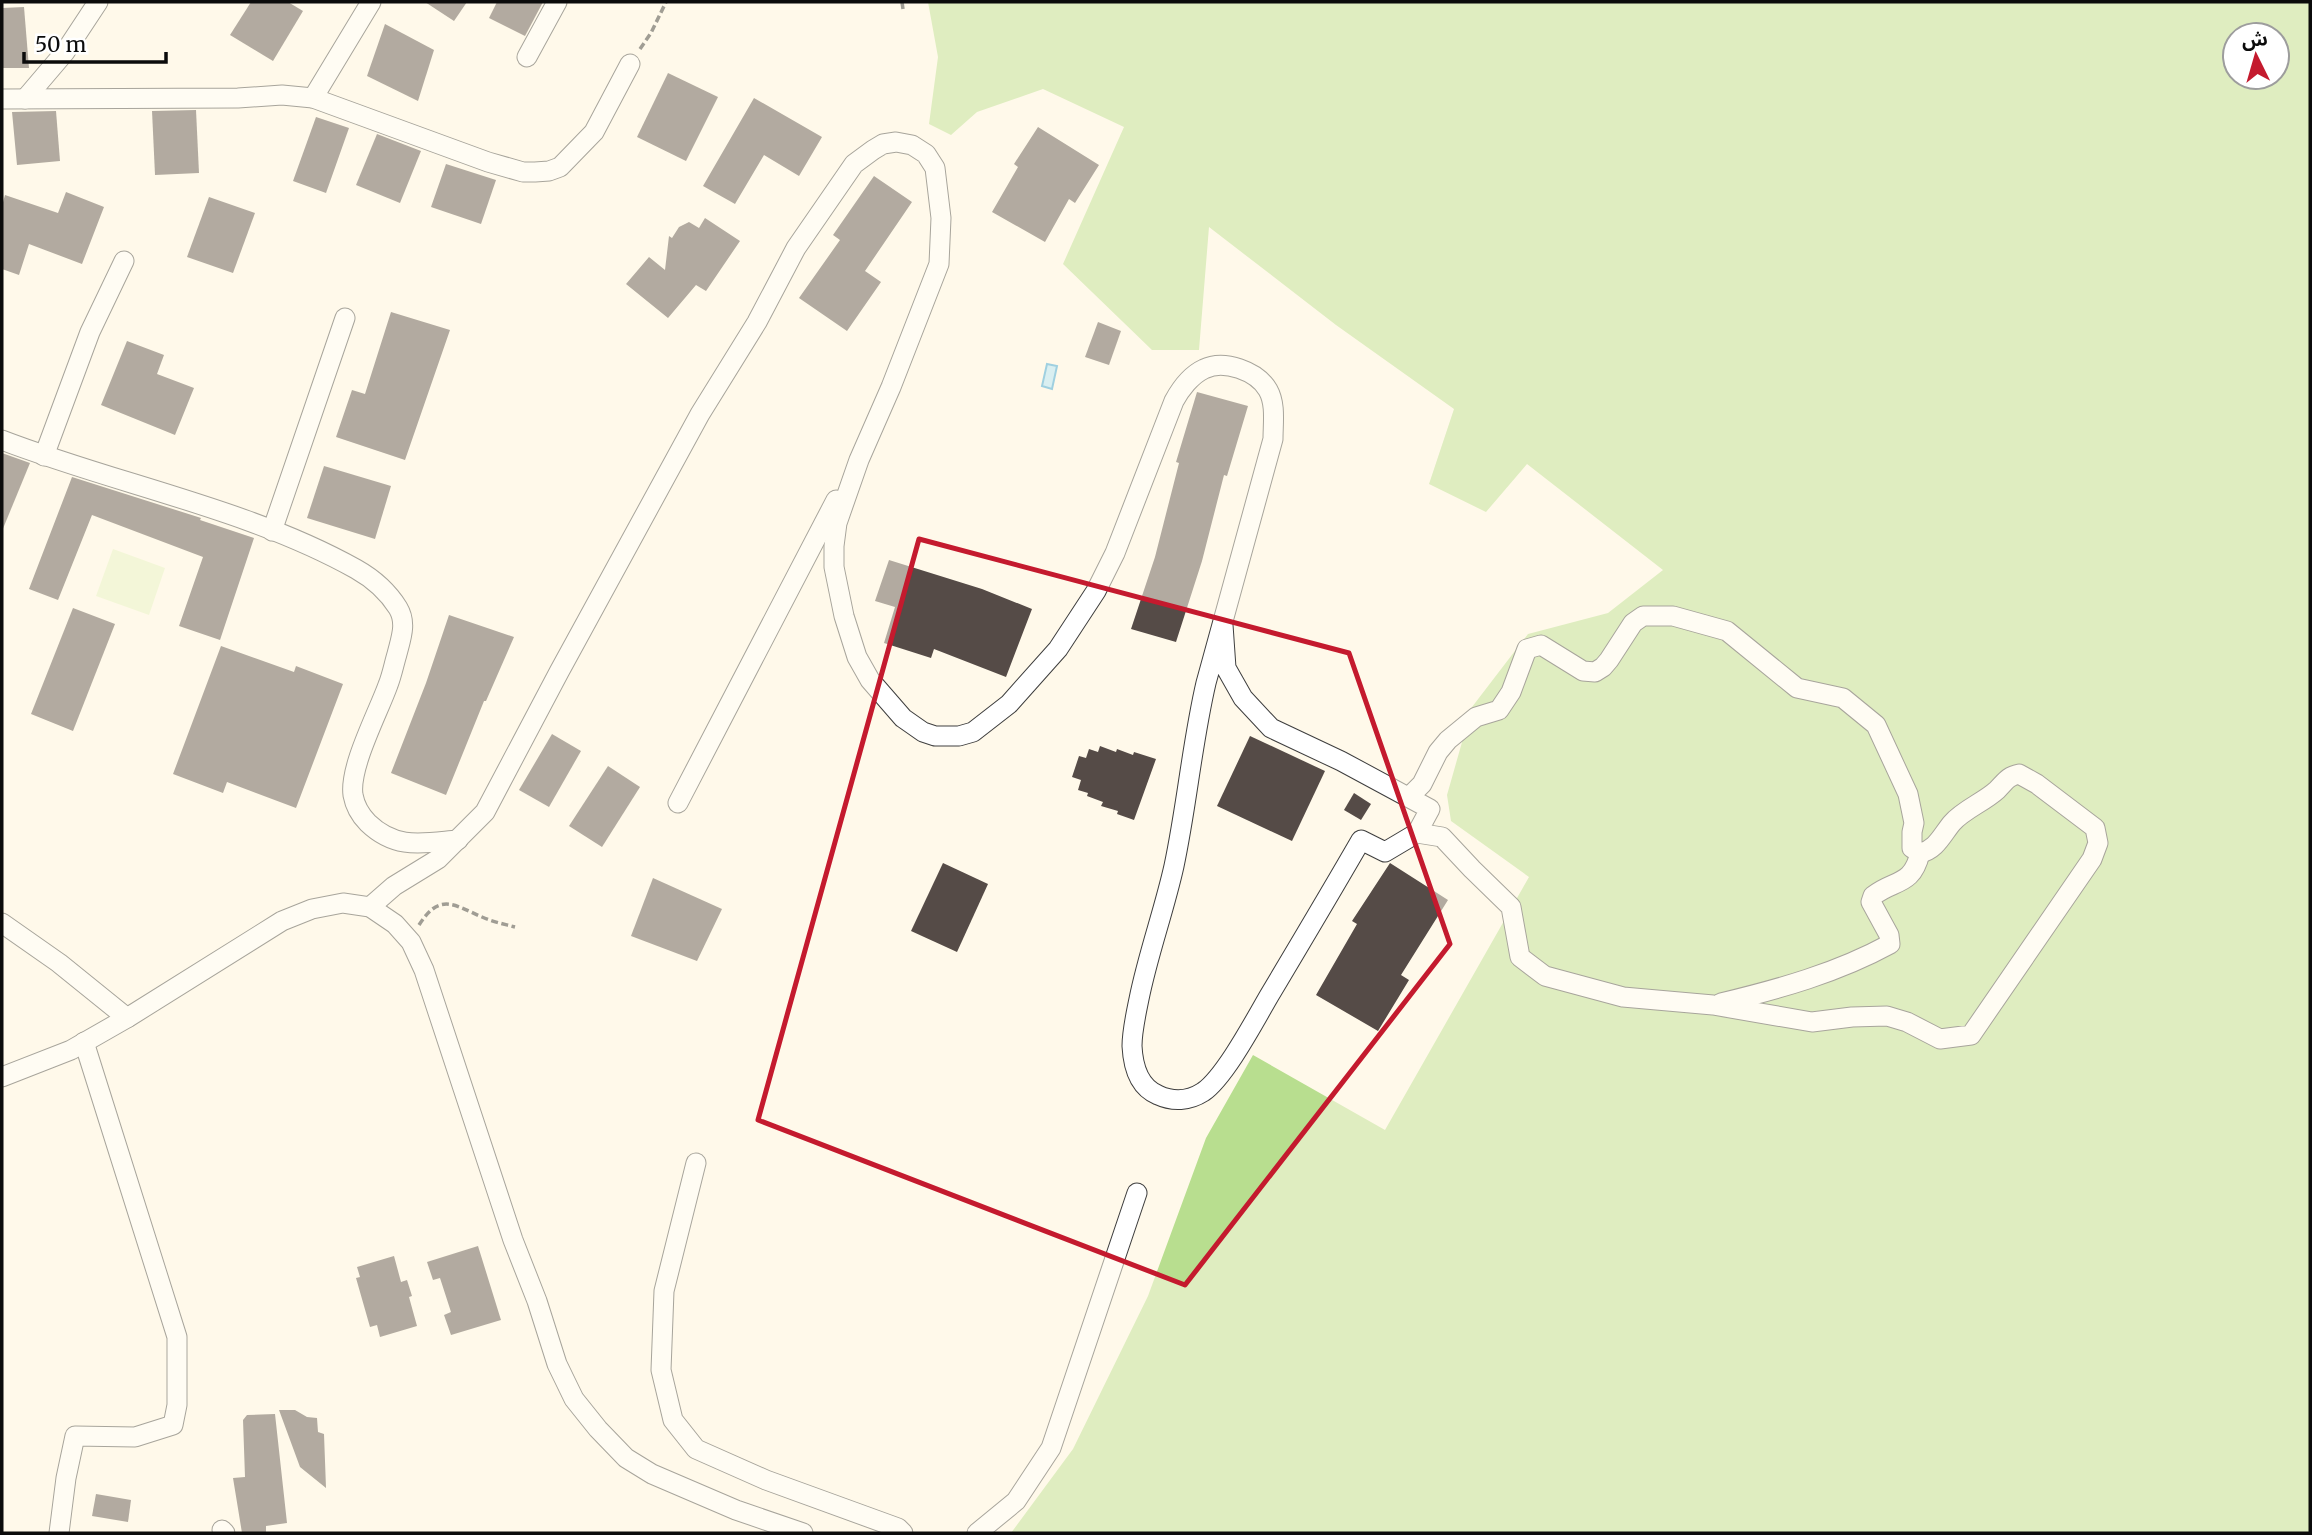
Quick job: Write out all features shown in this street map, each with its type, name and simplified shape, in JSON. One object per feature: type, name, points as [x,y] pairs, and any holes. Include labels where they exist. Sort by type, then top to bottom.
[{"type":"street","points":[[25,99],[65,52],[98,2]]},
{"type":"street","points":[[313,98],[371,2]]},
{"type":"street","points":[[527,57],[557,2]]},
{"type":"street","points":[[2,99],[238,98],[282,95],[313,98],[488,162],[523,172],[549,171],[560,167],[572,157],[594,132],[629,64]]},
{"type":"street","points":[[370,907],[394,886],[438,859],[485,812],[700,414],[757,322],[796,248],[854,164],[883,144],[904,143],[920,149],[935,168],[941,218],[939,264],[859,460],[837,523],[834,567],[844,615],[857,657],[870,680],[903,718],[923,732],[934,736],[959,736],[985,725],[1009,704],[1058,649],[1075,625],[1115,553],[1179,392],[1203,369],[1216,365],[1244,370],[1267,389],[1273,408],[1273,439],[1198,716],[1174,868],[1147,961],[1135,1017],[1132,1047],[1135,1066],[1143,1085],[1170,1100],[1188,1099],[1205,1091],[1244,1040],[1361,840],[1385,852],[1417,834],[1430,809],[1410,796],[1271,728],[1243,698],[1226,668],[1223,625]]},
{"type":"street","points":[[44,456],[90,332],[124,261]]},
{"type":"street","points":[[272,531],[345,318]]},
{"type":"street","points":[[2,440],[272,531],[358,570],[389,594],[400,611],[402,633],[389,683],[353,781],[353,796],[360,814],[393,840],[413,844],[458,840]]},
{"type":"street","points":[[678,803],[825,519],[859,460]]},
{"type":"street","points":[[1410,796],[1422,785],[1438,751],[1448,740],[1476,717],[1499,710],[1511,692],[1527,649],[1541,645],[1583,671],[1595,672],[1609,660],[1636,620],[1653,614],[1673,615],[1727,631],[1797,688],[1843,698],[1876,725],[1909,794],[1914,823],[1912,848],[1920,853],[1927,852],[1954,821],[1995,791],[2010,776],[2019,774],[2037,784],[2095,828],[2098,843],[2092,859],[1971,1035],[1940,1039],[1907,1022],[1887,1016],[1812,1022],[1713,1005],[1623,997],[1545,976],[1520,957],[1511,907],[1442,837],[1417,834]]},
{"type":"street","points":[[1713,1005],[1786,987],[1855,961],[1890,944],[1889,935],[1871,902],[1873,896],[1904,882],[1917,865],[1920,853]]},
{"type":"street","points":[[2,1077],[84,1042],[282,921],[312,909],[343,903],[370,907],[395,924],[411,942],[424,970],[513,1240],[537,1301],[557,1364],[574,1399],[626,1458],[652,1474],[736,1510],[803,1533]]},
{"type":"street","points":[[2,923],[59,963],[127,1018]]},
{"type":"street","points":[[59,1533],[75,1436],[135,1437],[173,1425],[177,1405],[177,1337],[84,1042]]},
{"type":"street","points":[[696,1163],[664,1291],[661,1370],[673,1420],[696,1449],[766,1480],[898,1528],[903,1533]]},
{"type":"street","points":[[977,1533],[1016,1501],[1051,1448],[1136,1193]]},
{"type":"path","points":[[629,64],[651,33],[666,2]]},
{"type":"path","points":[[902,2],[903,9]]},
{"type":"path","points":[[411,942],[424,918],[440,903],[453,903],[488,920],[515,928]]},
{"type":"highlighted area","points":[[919,539],[1349,653],[1450,944],[1185,1285],[758,1120]]},
{"type":"green space","points":[[928,2],[2310,2],[2310,1533],[1011,1533],[1073,1449],[1148,1296],[1206,1138],[1253,1055],[1385,1130],[1529,877],[1451,821],[1447,795],[1472,707],[1528,634],[1608,613],[1663,570],[1527,464],[1486,512],[1429,484],[1454,409],[1336,325],[1209,227],[1199,350],[1152,350],[1063,264],[1124,127],[1043,89],[977,112],[951,135],[929,124],[938,57]]},
{"type":"green space","points":[[113,549],[165,568],[149,615],[96,596]]},
{"type":"water","points":[[1047,364],[1057,366],[1052,389],[1042,386]]},
{"type":"building","points":[[251,2],[288,2],[303,11],[273,61],[230,35]]},
{"type":"building","points":[[425,2],[467,2],[454,21]]},
{"type":"building","points":[[497,2],[543,2],[525,36],[489,18]]},
{"type":"building","points":[[24,7],[29,68],[2,68],[2,8]]},
{"type":"building","points":[[385,24],[434,50],[418,101],[367,76]]},
{"type":"building","points":[[668,73],[718,97],[686,161],[637,137]]},
{"type":"building","points":[[754,98],[822,137],[799,176],[764,155],[735,204],[703,186]]},
{"type":"building","points":[[196,110],[199,173],[155,175],[152,111]]},
{"type":"building","points":[[56,111],[60,161],[17,165],[12,112]]},
{"type":"building","points":[[316,117],[349,128],[326,193],[293,181]]},
{"type":"building","points":[[1038,127],[1099,165],[1075,203],[1069,199],[1045,242],[992,212],[1018,167],[1014,164]]},
{"type":"building","points":[[377,134],[421,151],[400,203],[356,185]]},
{"type":"building","points":[[446,164],[496,180],[481,224],[431,207]]},
{"type":"building","points":[[874,176],[912,202],[865,271],[881,282],[847,331],[799,298],[840,240],[833,235]]},
{"type":"building","points":[[66,192],[104,207],[82,264],[29,244],[19,275],[2,269],[2,206],[5,195],[58,213]]},
{"type":"building","points":[[209,197],[255,213],[233,273],[187,257]]},
{"type":"building","points":[[705,218],[740,241],[706,291],[696,285],[668,318],[626,284],[649,257],[665,270],[669,236],[672,238],[679,227],[689,222],[699,228]]},
{"type":"building","points":[[391,312],[450,330],[405,460],[336,437],[352,390],[365,394]]},
{"type":"building","points":[[1098,322],[1121,331],[1109,365],[1085,357]]},
{"type":"building","points":[[127,341],[164,355],[157,374],[194,388],[175,435],[101,405]]},
{"type":"building","points":[[1197,392],[1248,406],[1227,476],[1224,475],[1202,561],[1176,642],[1131,629],[1155,557],[1179,463],[1176,462]]},
{"type":"building","points":[[2,453],[30,463],[2,531]]},
{"type":"building","points":[[324,466],[391,486],[375,539],[307,518]]},
{"type":"building","points":[[72,477],[201,518],[200,520],[254,538],[220,640],[179,626],[203,557],[92,515],[58,600],[29,589]]},
{"type":"building","points":[[889,560],[982,589],[1032,609],[1006,677],[934,649],[931,658],[884,643],[895,607],[875,601]]},
{"type":"building","points":[[73,608],[115,624],[73,731],[31,714]]},
{"type":"building","points":[[449,615],[514,637],[484,701],[446,795],[391,773]]},
{"type":"building","points":[[221,646],[294,672],[296,666],[343,684],[296,808],[227,782],[223,793],[173,774]]},
{"type":"building","points":[[552,734],[581,751],[549,807],[519,790]]},
{"type":"building","points":[[1250,736],[1325,771],[1292,841],[1217,806]]},
{"type":"building","points":[[1100,746],[1116,752],[1117,749],[1156,759],[1134,820],[1101,806],[1103,802],[1078,790],[1081,780],[1072,777],[1079,756],[1086,758],[1089,749],[1098,752]]},
{"type":"building","points":[[608,766],[640,787],[602,847],[569,826]]},
{"type":"building","points":[[1354,793],[1371,804],[1361,820],[1344,810]]},
{"type":"building","points":[[943,863],[988,884],[957,952],[911,931]]},
{"type":"building","points":[[1390,863],[1448,900],[1401,975],[1409,980],[1378,1031],[1316,995],[1357,924],[1352,921]]},
{"type":"building","points":[[653,878],[722,909],[697,961],[631,936]]},
{"type":"building","points":[[478,1246],[501,1320],[451,1335],[444,1315],[451,1312],[440,1278],[433,1280],[427,1262]]},
{"type":"building","points":[[394,1256],[401,1282],[407,1280],[417,1326],[380,1337],[377,1325],[370,1327],[356,1278],[360,1277],[357,1267]]},
{"type":"building","points":[[279,1410],[295,1410],[307,1417],[317,1418],[318,1432],[324,1434],[326,1488],[300,1467]]},
{"type":"building","points":[[275,1414],[287,1523],[266,1526],[266,1533],[242,1533],[233,1478],[245,1477],[243,1420],[247,1415]]},
{"type":"building","points":[[96,1494],[131,1500],[128,1522],[92,1516]]}]
